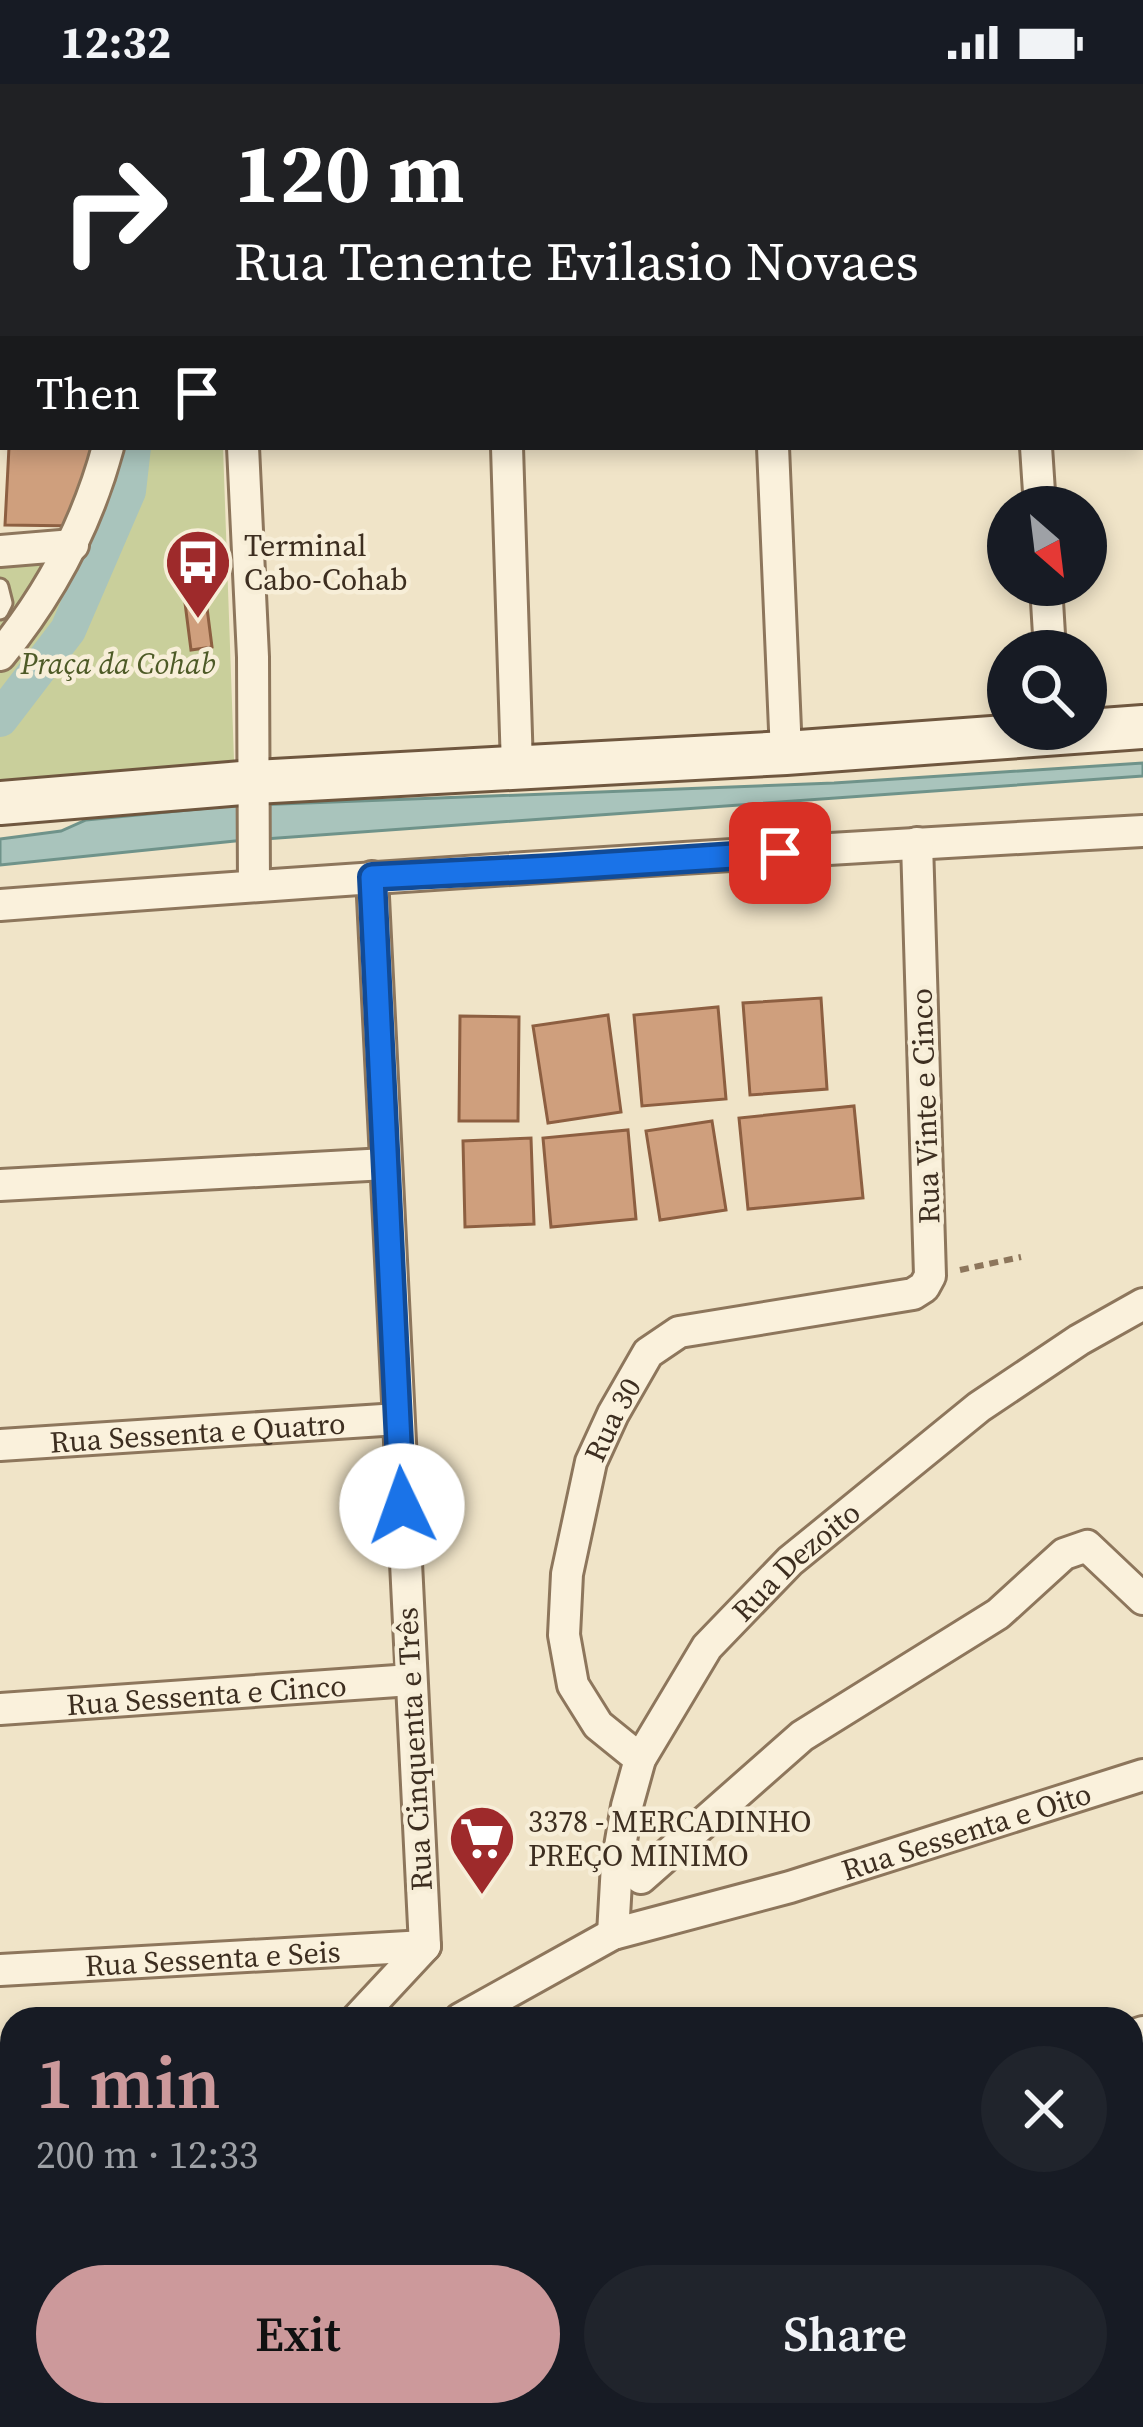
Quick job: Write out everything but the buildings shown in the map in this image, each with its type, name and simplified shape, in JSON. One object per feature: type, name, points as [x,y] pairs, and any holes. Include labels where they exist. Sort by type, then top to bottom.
[{"type":"street","points":[[0,655],[73,545],[97,489],[107,450]]},
{"type":"street","points":[[243,450],[254,657],[254,886]]},
{"type":"street","points":[[508,450],[517,767]]},
{"type":"street","points":[[773,450],[786,753]]},
{"type":"street","points":[[1036,450],[1039,486]]},
{"type":"street","points":[[0,551],[73,545]]},
{"type":"street","points":[[1107,729],[1143,727]]},
{"type":"street","points":[[0,803],[254,791],[517,767],[987,737]]},
{"type":"street","points":[[0,905],[372,877],[1143,831]]},
{"type":"street","name":"Rua Vinte e Cinco","points":[[917,843],[930,1276]]},
{"type":"street","name":"Rua Cinquenta e Três","points":[[372,877],[424,1946]]},
{"type":"street","points":[[0,1185],[386,1164]]},
{"type":"street","name":"Rua 30","points":[[640,1759],[587,1711],[573,1684],[565,1635],[567,1574],[591,1462],[648,1353],[679,1332],[913,1294],[930,1276]]},
{"type":"street","name":"Rua Dezoito","points":[[613,1934],[617,1864],[640,1759],[706,1648],[790,1561],[979,1407],[1143,1304]]},
{"type":"street","name":"Rua Sessenta e Quatro","points":[[0,1445],[398,1418]]},
{"type":"street","points":[[641,1878],[802,1736],[998,1614],[1064,1554],[1087,1546],[1143,1600]]},
{"type":"street","name":"Rua Sessenta e Cinco","points":[[0,1709],[411,1680]]},
{"type":"street","name":"Rua Sessenta e Oito","points":[[482,2007],[613,1934],[790,1888],[1143,1775]]},
{"type":"street","points":[[368,2007],[424,1946]]},
{"type":"street","name":"Rua Sessenta e Seis","points":[[0,1970],[424,1946]]},
{"type":"lane","points":[[0,587],[4,603],[0,611]]},
{"type":"path","points":[[930,1276],[1021,1257]]},
{"type":"green space","name":"Praça da Cohab","points":[[141,450],[223,450],[234,760],[0,791],[0,564],[80,558]]},
{"type":"water","points":[[1143,763],[1143,776],[235,841],[0,865],[0,839],[61,831],[86,820],[229,806],[834,783]]},
{"type":"waterway","points":[[0,719],[68,630],[128,491],[133,450]]},
{"type":"place","name":"Terminal Cabo-Cohab","points":[[198,621]]},
{"type":"place","name":"3378 - MERCADINHO PREÇO MINIMO","points":[[482,1897]]},
{"type":"route","points":[[402,1506],[372,877],[780,853]]}]
